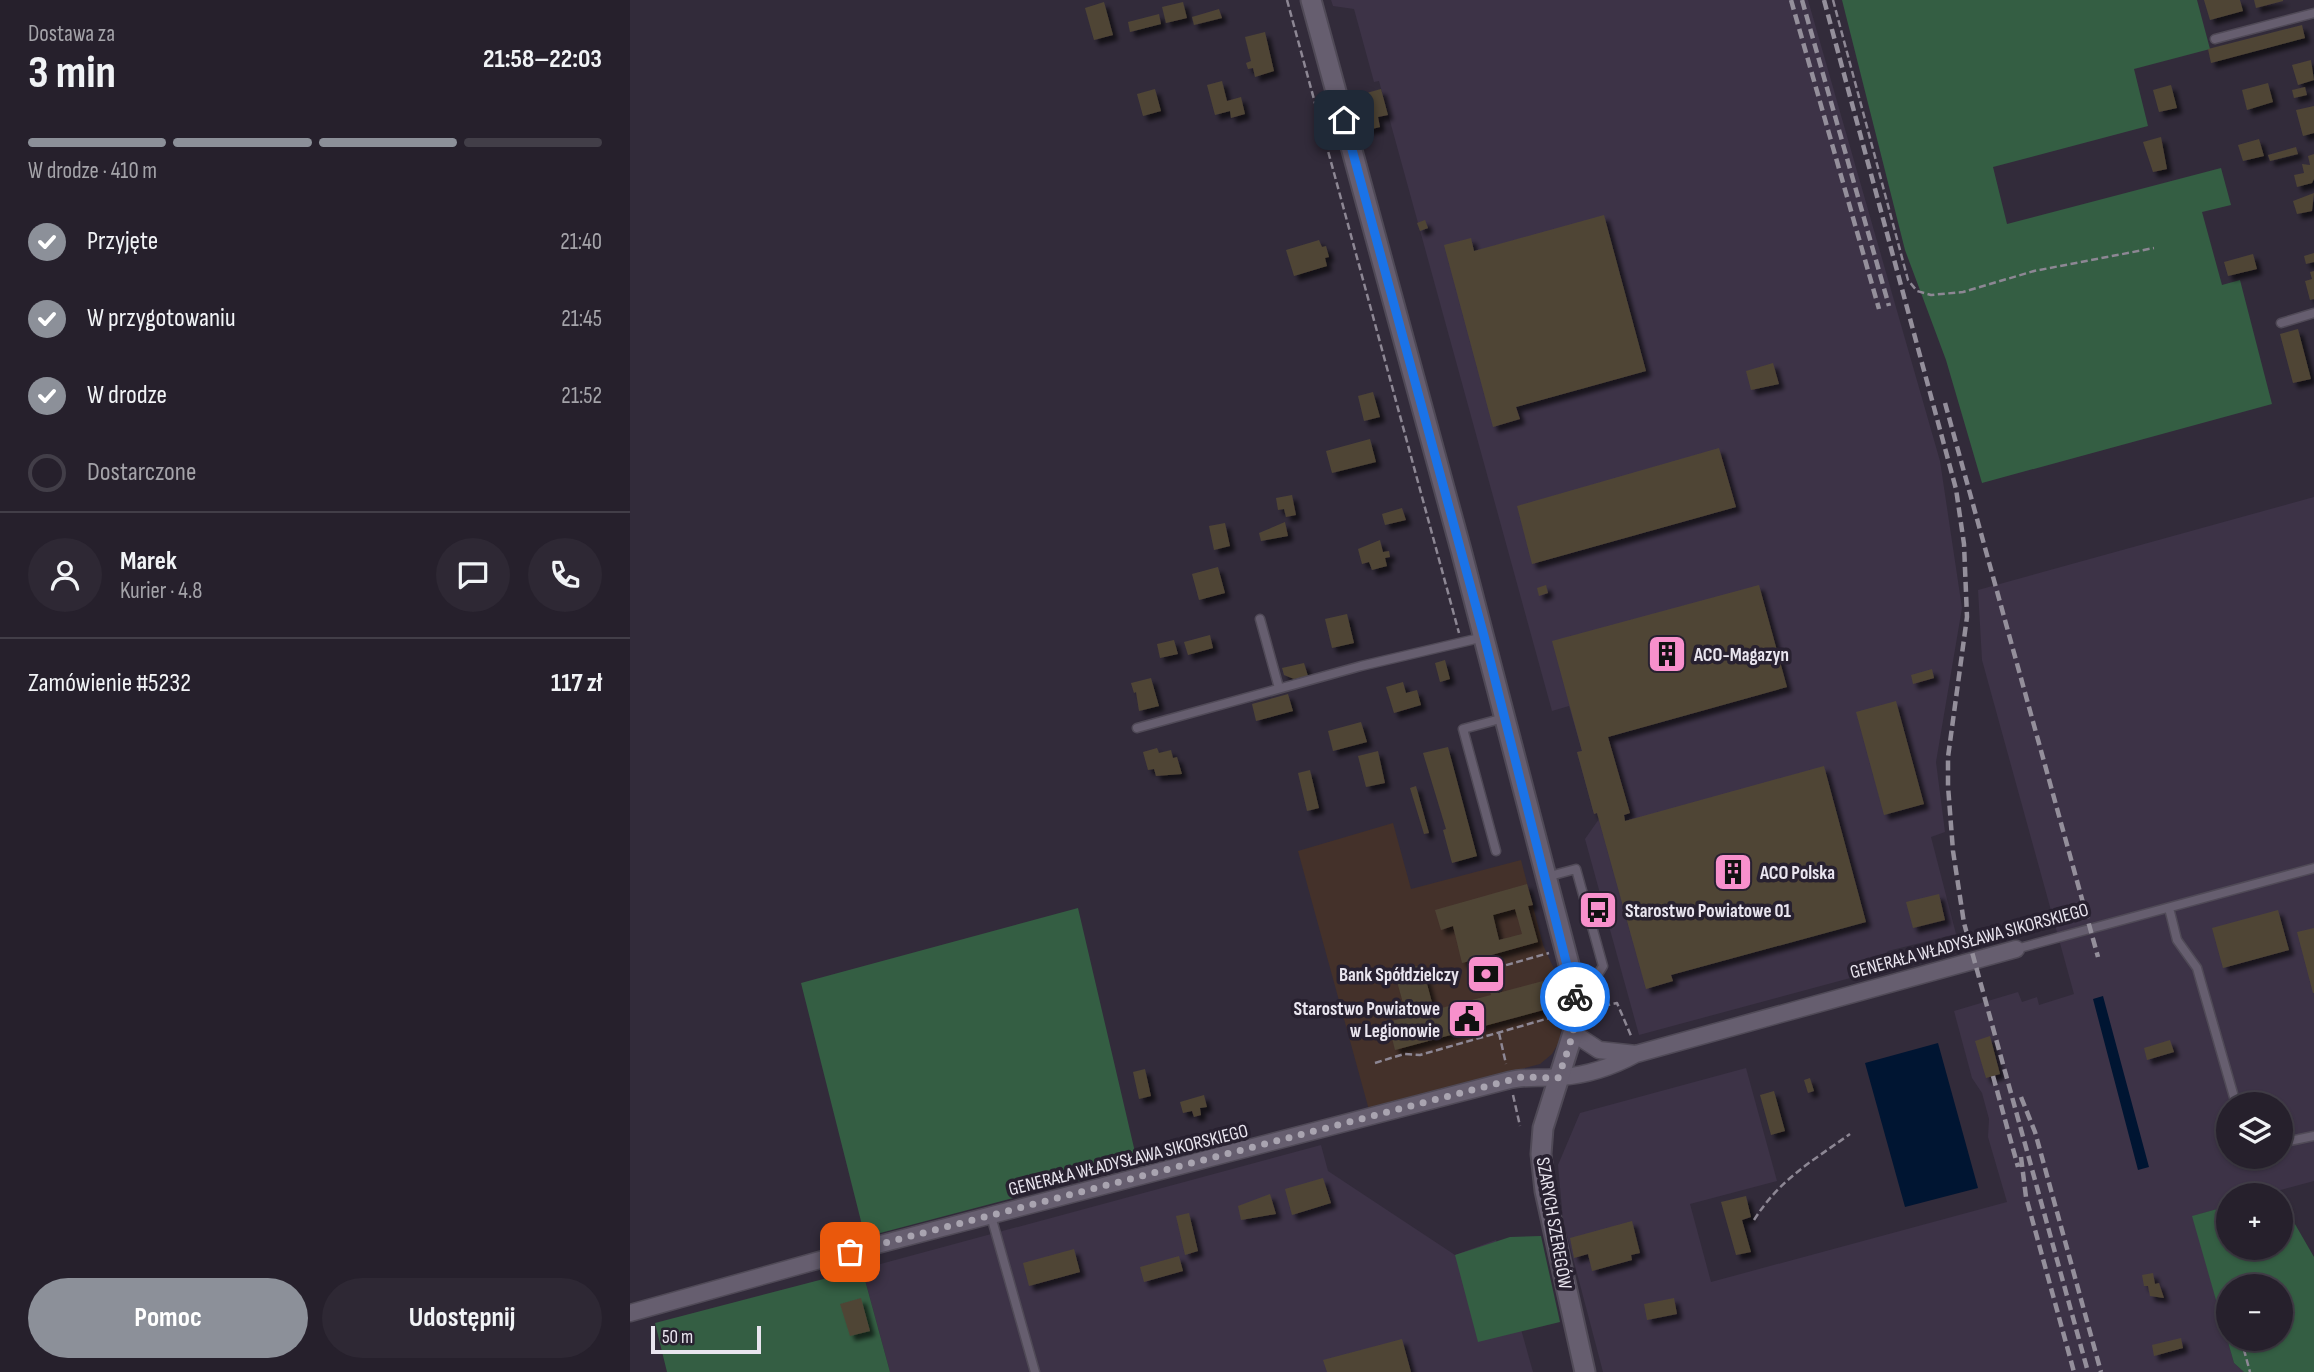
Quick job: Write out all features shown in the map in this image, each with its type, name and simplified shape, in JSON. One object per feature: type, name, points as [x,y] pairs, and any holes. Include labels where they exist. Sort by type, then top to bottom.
[{"type":"street","name":"SZARYCH SZEREGÓW","points":[[1311,0],[1484,636],[1572,976],[1576,1008],[1573,1033],[1543,1128],[1541,1154],[1545,1191],[1585,1372]]},
{"type":"street","name":"GENERAŁA WŁADYSŁAWA SIKORSKIEGO","points":[[1573,1033],[1595,1049],[1612,1054],[2016,949]]},
{"type":"street","name":"GENERAŁA WŁADYSŁAWA SIKORSKIEGO","points":[[630,1313],[1522,1077],[1558,1078],[1595,1072],[1637,1047]]},
{"type":"lane","points":[[2215,39],[2314,13]]},
{"type":"lane","points":[[2281,323],[2314,313]]},
{"type":"lane","points":[[1260,619],[1279,688]]},
{"type":"lane","points":[[1138,728],[1279,688],[1484,636]]},
{"type":"lane","points":[[1496,851],[1462,729],[1504,718]]},
{"type":"lane","name":"GENERAŁA WŁADYSŁAWA SIKORSKIEGO","points":[[2016,949],[2314,868]]},
{"type":"lane","points":[[1546,877],[1576,869],[1603,966],[1576,1008]]},
{"type":"lane","points":[[2169,908],[2177,940],[2197,968],[2233,1092]]},
{"type":"lane","points":[[1595,1049],[1595,1072]]},
{"type":"lane","points":[[2293,1140],[2314,1136]]},
{"type":"lane","points":[[991,1216],[1035,1372]]},
{"type":"path","points":[[1287,0],[1461,642]]},
{"type":"path","points":[[1833,0],[1908,280],[1917,291],[1931,295],[1963,292],[2034,271],[2154,248]]},
{"type":"path","points":[[1546,947],[1553,961]]},
{"type":"path","points":[[1496,968],[1549,953]]},
{"type":"path","points":[[1375,1063],[1404,1054],[1420,1055],[1576,1008],[1617,1003],[1630,1037],[1637,1047]]},
{"type":"path","points":[[1754,1220],[1771,1193],[1782,1182],[1850,1134]]},
{"type":"path","points":[[2244,1351],[2250,1372]]},
{"type":"shaded area","points":[[1331,0],[1808,0],[1940,461],[1962,608],[1936,762],[1945,832],[1931,837],[1956,934],[1888,951],[1869,973],[1639,1035],[1585,839],[1599,819],[1597,813],[1594,814],[1577,752],[1582,751],[1569,706],[1552,711],[1379,81],[1374,82],[1354,9],[1333,6]]},
{"type":"shaded area","points":[[2314,497],[2314,1181],[2293,1187],[2293,1183],[2216,1183],[2216,1209],[2193,1216],[2216,1298],[2216,1351],[2231,1351],[2234,1363],[2244,1372],[1603,1372],[1563,1220],[1558,1165],[1580,1113],[1746,1068],[1777,1181],[1690,1204],[1711,1282],[2007,1202],[1988,1137],[1989,1119],[1982,1093],[1972,1078],[1954,1011],[2018,992],[2022,1002],[2037,997],[2039,1005],[2074,994],[1982,660],[1978,590]]},
{"type":"shaded area","points":[[1393,823],[1411,889],[1521,860],[1543,945],[1555,971],[1559,1012],[1563,1017],[1559,1042],[1552,1054],[1540,1064],[1369,1110],[1298,851]]},
{"type":"shaded area","points":[[1321,1145],[1328,1171],[1455,1255],[1496,1240],[1533,1372],[890,1372],[862,1269]]},
{"type":"green space","points":[[1842,0],[2197,0],[2210,49],[2134,69],[2148,126],[1993,167],[2007,224],[2221,168],[2231,205],[2202,212],[2222,285],[2240,280],[2272,404],[1982,483],[1946,360],[1905,250]]},
{"type":"green space","points":[[1078,908],[1138,1165],[865,1237],[801,983]]},
{"type":"green space","points":[[2216,1209],[2216,1260],[2293,1260],[2293,1221],[2314,1257],[2314,1372],[2244,1372],[2234,1363],[2231,1351],[2293,1351],[2293,1274],[2216,1274],[2216,1300],[2192,1216]]},
{"type":"green space","points":[[1541,1236],[1560,1322],[1478,1342],[1455,1255],[1510,1237]]},
{"type":"green space","points":[[862,1269],[890,1372],[667,1372],[655,1323]]},
{"type":"water","points":[[2103,996],[2149,1167],[2138,1170],[2093,999]]},
{"type":"water","points":[[1938,1043],[1978,1188],[1905,1207],[1865,1063]]},
{"type":"building","points":[[2204,0],[2240,0],[2243,11],[2210,20]]},
{"type":"building","points":[[2254,0],[2283,0],[2283,1],[2256,8]]},
{"type":"building","points":[[1104,2],[1113,35],[1094,40],[1085,8]]},
{"type":"building","points":[[1183,2],[1187,18],[1166,23],[1162,7]]},
{"type":"building","points":[[1219,9],[1222,18],[1194,25],[1192,17]]},
{"type":"building","points":[[1159,14],[1161,24],[1130,32],[1128,22]]},
{"type":"building","points":[[2302,25],[2305,38],[2211,63],[2208,49]]},
{"type":"building","points":[[1265,32],[1274,71],[1255,77],[1253,68],[1248,69],[1246,63],[1251,61],[1245,37]]},
{"type":"building","points":[[2311,60],[2314,80],[2298,85],[2292,65]]},
{"type":"building","points":[[1222,81],[1227,101],[1241,97],[1245,114],[1231,118],[1230,111],[1215,115],[1207,85]]},
{"type":"building","points":[[2268,83],[2273,102],[2247,110],[2242,90]]},
{"type":"building","points":[[2171,85],[2177,108],[2159,112],[2153,90]]},
{"type":"building","points":[[2305,87],[2307,95],[2294,98],[2292,90]]},
{"type":"building","points":[[1155,89],[1161,111],[1143,116],[1137,94]]},
{"type":"building","points":[[1381,89],[1388,115],[1378,117],[1380,127],[1360,132],[1352,97]]},
{"type":"building","points":[[2314,106],[2314,133],[2303,136],[2296,110]]},
{"type":"building","points":[[2161,137],[2167,169],[2153,172],[2143,142]]},
{"type":"building","points":[[2259,139],[2264,156],[2243,161],[2238,145]]},
{"type":"building","points":[[2296,147],[2298,154],[2270,161],[2268,155]]},
{"type":"building","points":[[2314,154],[2312,183],[2297,187],[2294,175],[2304,173],[2302,164],[2310,165],[2308,156]]},
{"type":"building","points":[[2314,193],[2312,211],[2297,214],[2293,201]]},
{"type":"building","points":[[1604,215],[1646,371],[1516,407],[1520,419],[1493,427],[1444,245],[1471,238],[1474,251]]},
{"type":"building","points":[[1425,220],[1428,228],[1420,231],[1417,223]]},
{"type":"building","points":[[1319,240],[1322,247],[1326,246],[1329,257],[1325,258],[1327,266],[1294,276],[1286,250]]},
{"type":"building","points":[[2314,253],[2314,262],[2306,264],[2304,256]]},
{"type":"building","points":[[2253,254],[2257,269],[2228,276],[2224,262]]},
{"type":"building","points":[[2314,271],[2314,299],[2310,300],[2305,281],[2312,279],[2310,272]]},
{"type":"building","points":[[2298,329],[2311,379],[2293,383],[2280,334]]},
{"type":"building","points":[[1773,363],[1779,384],[1751,390],[1746,371]]},
{"type":"building","points":[[1373,392],[1380,417],[1364,421],[1358,396]]},
{"type":"building","points":[[1370,439],[1376,462],[1332,473],[1326,451]]},
{"type":"building","points":[[1719,448],[1736,507],[1532,564],[1517,506]]},
{"type":"building","points":[[1292,495],[1296,515],[1286,517],[1284,509],[1278,510],[1276,498]]},
{"type":"building","points":[[1402,508],[1406,520],[1385,525],[1382,514]]},
{"type":"building","points":[[1285,522],[1288,536],[1261,541],[1259,533]]},
{"type":"building","points":[[1225,523],[1230,546],[1214,550],[1209,526]]},
{"type":"building","points":[[1380,540],[1383,552],[1389,551],[1390,557],[1385,558],[1387,566],[1372,570],[1369,562],[1362,564],[1358,549]]},
{"type":"building","points":[[1218,567],[1225,593],[1199,600],[1192,574]]},
{"type":"building","points":[[1546,585],[1548,593],[1539,596],[1537,588]]},
{"type":"building","points":[[1759,585],[1787,687],[1608,737],[1630,813],[1624,815],[1625,821],[1824,766],[1866,922],[1671,975],[1673,981],[1646,989],[1597,813],[1594,814],[1577,752],[1582,751],[1552,641]]},
{"type":"building","points":[[1347,614],[1354,643],[1332,648],[1325,619]]},
{"type":"building","points":[[1210,635],[1213,648],[1188,655],[1184,642]]},
{"type":"building","points":[[1174,640],[1178,654],[1160,658],[1157,644]]},
{"type":"building","points":[[1445,660],[1450,679],[1440,682],[1435,663]]},
{"type":"building","points":[[1304,663],[1308,676],[1294,679],[1284,675],[1282,668]]},
{"type":"building","points":[[1932,669],[1934,678],[1913,684],[1911,675]]},
{"type":"building","points":[[1151,678],[1159,706],[1139,711],[1136,692],[1134,693],[1131,683]]},
{"type":"building","points":[[1403,682],[1406,693],[1417,690],[1421,705],[1394,713],[1386,687]]},
{"type":"building","points":[[1288,694],[1293,711],[1256,721],[1252,704]]},
{"type":"building","points":[[1896,701],[1924,804],[1884,815],[1856,712]]},
{"type":"building","points":[[1361,722],[1367,742],[1333,751],[1328,731]]},
{"type":"building","points":[[1448,747],[1477,856],[1452,863],[1443,830],[1446,829],[1423,753]]},
{"type":"building","points":[[1157,748],[1159,753],[1171,750],[1173,758],[1177,757],[1182,774],[1156,776],[1154,769],[1148,770],[1143,752]]},
{"type":"building","points":[[1378,751],[1385,783],[1366,787],[1358,756]]},
{"type":"building","points":[[1310,770],[1319,808],[1307,811],[1298,773]]},
{"type":"building","points":[[1416,786],[1429,833],[1424,834],[1410,788]]},
{"type":"building","points":[[1527,884],[1533,905],[1528,906],[1538,942],[1488,956],[1498,993],[1543,981],[1551,1008],[1395,1050],[1388,1022],[1407,1017],[1394,971],[1422,965],[1434,1010],[1491,995],[1480,958],[1462,963],[1453,926],[1441,930],[1435,910]],"holes":[[[1515,909],[1522,934],[1499,940],[1493,915]]]},
{"type":"building","points":[[1939,894],[1945,920],[1913,928],[1906,902]]},
{"type":"building","points":[[2278,910],[2289,950],[2223,968],[2212,928]]},
{"type":"building","points":[[2314,928],[2314,993],[2313,993],[2297,932]]},
{"type":"building","points":[[1990,1036],[2000,1074],[1986,1078],[1975,1041]]},
{"type":"building","points":[[2170,1040],[2174,1052],[2147,1060],[2144,1048]]},
{"type":"building","points":[[1145,1069],[1151,1096],[1139,1099],[1133,1072]]},
{"type":"building","points":[[1810,1078],[1814,1091],[1808,1093],[1804,1080]]},
{"type":"building","points":[[1774,1091],[1785,1131],[1771,1135],[1760,1095]]},
{"type":"building","points":[[1204,1095],[1207,1107],[1200,1108],[1201,1115],[1194,1117],[1192,1111],[1183,1113],[1180,1102]]},
{"type":"building","points":[[1323,1178],[1331,1203],[1292,1215],[1285,1189]]},
{"type":"building","points":[[1270,1194],[1276,1214],[1241,1220],[1238,1206]]},
{"type":"building","points":[[1746,1196],[1751,1217],[1742,1220],[1751,1252],[1736,1255],[1721,1202]]},
{"type":"building","points":[[1189,1213],[1198,1251],[1185,1255],[1176,1216]]},
{"type":"building","points":[[1632,1221],[1640,1253],[1631,1255],[1632,1260],[1592,1271],[1588,1254],[1574,1258],[1570,1238]]},
{"type":"building","points":[[1074,1249],[1080,1272],[1029,1286],[1023,1263]]},
{"type":"building","points":[[1179,1256],[1183,1271],[1144,1282],[1140,1267]]},
{"type":"building","points":[[2153,1273],[2155,1284],[2159,1283],[2164,1298],[2150,1296],[2148,1286],[2144,1286],[2142,1275]]},
{"type":"building","points":[[861,1298],[870,1331],[850,1336],[840,1304]]},
{"type":"building","points":[[1674,1298],[1677,1314],[1647,1320],[1644,1304]]},
{"type":"building","points":[[2181,1338],[2183,1348],[2154,1356],[2152,1345]]},
{"type":"building","points":[[1402,1339],[1411,1372],[1327,1372],[1323,1360]]},
{"type":"railway","points":[[1791,0],[1879,309]]},
{"type":"railway","points":[[1802,0],[1889,306]]},
{"type":"railway","points":[[1824,0],[1956,489],[1964,544],[1967,617],[1948,757],[1953,851],[1964,923],[2088,1372]]},
{"type":"railway","points":[[1945,403],[2098,957]]},
{"type":"railway","points":[[1993,1076],[2018,1167]]},
{"type":"railway","points":[[2021,1097],[2035,1132],[2101,1372]]},
{"type":"railway","points":[[2021,1157],[2026,1197],[2074,1372]]},
{"type":"way so far","points":[[850,1252],[1522,1077],[1558,1078],[1573,1033],[1577,1008],[1575,997]]},
{"type":"place","name":"ACO-Magazyn","points":[[1667,654]]},
{"type":"place","name":"ACO Polska","points":[[1733,872]]},
{"type":"place","name":"Starostwo Powiatowe 01","points":[[1598,910]]},
{"type":"place","name":"Bank Spółdzielczy","points":[[1486,974]]},
{"type":"place","name":"Starostwo Powiatowe w Legionowie","points":[[1467,1019]]},
{"type":"route","points":[[1344,120],[1484,636],[1572,976],[1575,997]]}]
